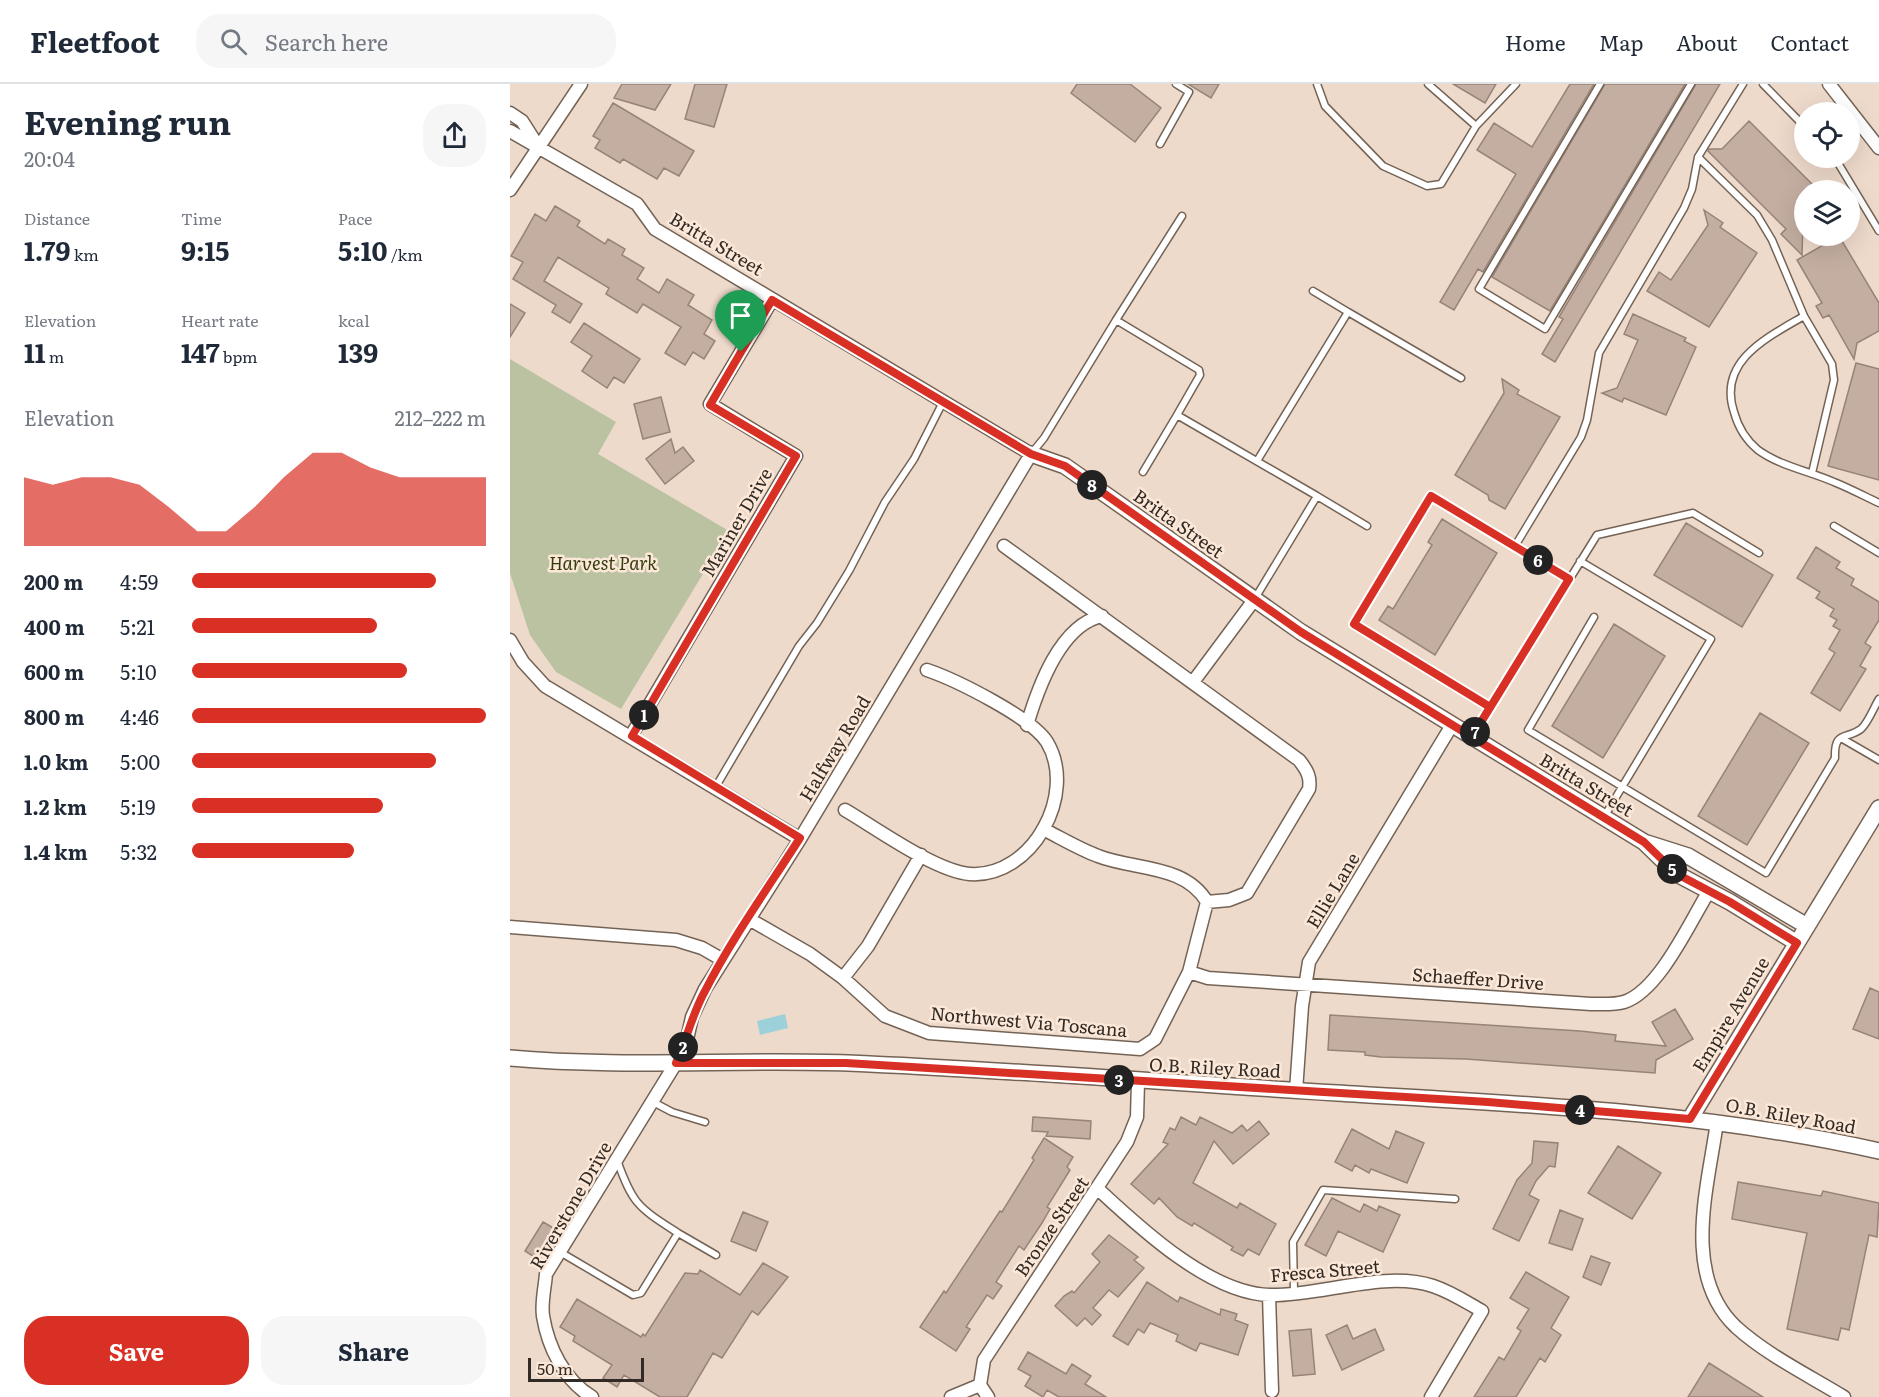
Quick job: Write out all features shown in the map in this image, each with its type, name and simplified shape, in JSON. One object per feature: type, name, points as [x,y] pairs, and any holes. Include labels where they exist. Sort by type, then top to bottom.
[{"type":"street","points":[[510,190],[581,84]]},
{"type":"street","points":[[1829,84],[1879,148]]},
{"type":"street","name":"Britta Street","points":[[510,113],[522,121],[539,147]]},
{"type":"street","name":"Britta Street","points":[[510,131],[637,204],[655,229],[772,300],[1031,454],[1065,466],[1254,600],[1452,725],[1644,842],[1677,874],[1797,943]]},
{"type":"street","name":"Mariner Drive","points":[[632,736],[796,456],[710,405],[772,300]]},
{"type":"street","name":"Halfway Road","points":[[676,1063],[688,1035],[692,1017],[723,960],[800,838],[1031,454]]},
{"type":"street","points":[[1004,546],[1299,760],[1310,779],[1309,789],[1247,893],[1229,900],[1207,902],[1194,885],[1176,877],[1100,857],[1043,829]]},
{"type":"street","points":[[1193,682],[1254,600]]},
{"type":"street","points":[[1027,724],[1036,695],[1055,656],[1090,618],[1102,616]]},
{"type":"street","points":[[511,645],[545,686],[800,838]]},
{"type":"street","points":[[845,810],[949,870],[970,874],[991,872],[1031,848],[1043,829],[1055,797],[1057,770],[1045,739],[1011,711],[927,670]]},
{"type":"street","name":"Ellie Lane","points":[[1296,1091],[1309,962],[1452,725]]},
{"type":"street","name":"Empire Avenue","points":[[1690,1119],[1879,808]]},
{"type":"street","name":"Britta Street","points":[[1644,842],[1689,856],[1807,926]]},
{"type":"street","points":[[843,978],[868,946],[921,855]]},
{"type":"street","name":"Schaeffer Drive","points":[[1190,972],[1208,978],[1305,985],[1591,1004],[1624,1002],[1641,993],[1657,976],[1709,891]]},
{"type":"street","name":"Northwest Via Toscana","points":[[748,919],[810,954],[843,978],[885,1016],[929,1033],[1140,1049],[1155,1039],[1190,972],[1207,902]]},
{"type":"street","points":[[510,927],[676,940],[702,948],[723,960]]},
{"type":"street","name":"O.B. Riley Road","points":[[510,1058],[676,1063],[846,1063],[1296,1091],[1690,1119],[1819,1138],[1879,1151]]},
{"type":"street","name":"Riverstone Drive","points":[[592,1397],[582,1391],[556,1360],[542,1314],[546,1274],[676,1063]]},
{"type":"street","name":"Bronze Street","points":[[980,1385],[984,1360],[1127,1142],[1137,1117],[1138,1082]]},
{"type":"street","points":[[1717,1122],[1702,1250],[1712,1293],[1724,1313],[1755,1342],[1844,1397]]},
{"type":"street","name":"Fresca Street","points":[[1098,1189],[1161,1246],[1182,1259],[1246,1290],[1269,1295],[1366,1284],[1415,1283],[1443,1290],[1482,1311],[1431,1397]]},
{"type":"street","points":[[1269,1295],[1272,1391]]},
{"type":"street","points":[[951,1397],[980,1385],[988,1397]]},
{"type":"lane","points":[[1160,144],[1189,92],[1176,84]]},
{"type":"lane","points":[[1317,84],[1325,106],[1383,166],[1427,186],[1441,184],[1476,126],[1516,84]]},
{"type":"lane","points":[[1428,84],[1476,126]]},
{"type":"lane","points":[[1600,84],[1479,290],[1545,328],[1691,84]]},
{"type":"lane","points":[[1515,546],[1581,437],[1587,420],[1599,353],[1684,208],[1692,189],[1698,157],[1743,84]]},
{"type":"lane","points":[[1763,84],[1794,116]]},
{"type":"lane","points":[[1698,157],[1757,215],[1772,240],[1804,316],[1832,363],[1834,380],[1812,473]]},
{"type":"lane","points":[[1841,168],[1879,231]]},
{"type":"lane","points":[[1031,454],[1044,438],[1182,216]]},
{"type":"lane","points":[[1313,291],[1461,378]]},
{"type":"lane","points":[[1257,461],[1348,312]]},
{"type":"lane","points":[[1804,316],[1762,339],[1744,356],[1736,369],[1731,385],[1731,403],[1745,436],[1758,450],[1787,465],[1812,473],[1879,503]]},
{"type":"lane","points":[[1116,320],[1199,370],[1200,375],[1143,472]]},
{"type":"lane","points":[[715,788],[799,646],[817,623],[849,571],[885,502],[914,459],[943,402]]},
{"type":"lane","points":[[1177,415],[1367,526]]},
{"type":"lane","points":[[1254,600],[1317,496]]},
{"type":"lane","points":[[1490,707],[1354,624],[1431,496],[1569,579]]},
{"type":"lane","points":[[1472,737],[1597,535],[1693,513],[1760,553]]},
{"type":"lane","points":[[1834,526],[1879,553]]},
{"type":"lane","points":[[1580,561],[1711,639],[1604,817]]},
{"type":"lane","points":[[1594,617],[1528,730],[1766,873],[1835,758],[1834,748],[1841,738],[1861,729],[1879,699]]},
{"type":"lane","points":[[1841,738],[1879,760]]},
{"type":"lane","points":[[653,1102],[672,1112],[705,1122]]},
{"type":"lane","points":[[617,1160],[627,1187],[640,1209],[716,1255]]},
{"type":"lane","points":[[1294,1292],[1293,1242],[1323,1190],[1455,1199]]},
{"type":"lane","points":[[560,1252],[633,1295],[641,1293],[678,1233]]},
{"type":"green space","name":"Harvest Park","points":[[510,359],[616,422],[598,454],[729,531],[621,709],[556,672],[530,635],[510,573]]},
{"type":"water","points":[[785,1014],[788,1028],[760,1035],[757,1021]]},
{"type":"building","points":[[622,84],[671,84],[655,110],[614,98]]},
{"type":"building","points":[[695,84],[727,84],[714,127],[685,119]]},
{"type":"building","points":[[1077,84],[1130,84],[1161,108],[1135,142],[1071,93]]},
{"type":"building","points":[[1188,84],[1219,84],[1211,98]]},
{"type":"building","points":[[1453,84],[1496,84],[1485,103]]},
{"type":"building","points":[[1570,84],[1594,84],[1483,272],[1478,269],[1454,310],[1440,302],[1516,174],[1477,150],[1494,123],[1532,147]]},
{"type":"building","points":[[1605,84],[1685,84],[1550,311],[1492,277]]},
{"type":"building","points":[[1696,84],[1720,84],[1555,362],[1542,354],[1563,319],[1559,317]]},
{"type":"building","points":[[613,103],[694,151],[679,176],[664,168],[657,179],[623,159],[620,163],[595,148],[600,140],[593,136]]},
{"type":"building","points":[[1749,121],[1808,180],[1794,180],[1794,246],[1802,246],[1802,255],[1781,234],[1786,229],[1708,151],[1709,149],[1722,149]]},
{"type":"building","points":[[555,206],[580,221],[577,226],[605,244],[608,239],[625,249],[622,255],[644,268],[637,279],[659,293],[667,279],[694,295],[688,305],[712,320],[704,334],[715,341],[704,359],[693,352],[685,365],[665,353],[681,327],[643,304],[637,313],[606,294],[609,288],[558,257],[544,281],[582,304],[570,323],[552,312],[556,305],[513,279],[523,262],[511,256],[535,214],[546,221]]},
{"type":"building","points":[[1704,210],[1723,223],[1720,227],[1757,253],[1709,327],[1647,291],[1659,272],[1671,280],[1708,225]]},
{"type":"building","points":[[1822,246],[1845,246],[1879,303],[1879,331],[1857,343],[1854,359],[1829,315],[1823,318],[1816,306],[1822,303],[1797,260]]},
{"type":"building","points":[[510,304],[525,313],[510,337]]},
{"type":"building","points":[[1633,314],[1686,338],[1684,341],[1696,347],[1666,415],[1624,398],[1622,402],[1602,393],[1617,388],[1638,340],[1624,334]]},
{"type":"building","points":[[584,323],[640,359],[624,383],[614,377],[607,388],[582,371],[592,356],[571,342]]},
{"type":"building","points":[[1856,363],[1879,369],[1879,480],[1828,466]]},
{"type":"building","points":[[1502,379],[1519,390],[1517,394],[1560,417],[1505,509],[1489,500],[1488,495],[1455,475],[1504,393]]},
{"type":"building","points":[[661,397],[670,432],[643,439],[634,404]]},
{"type":"building","points":[[671,439],[675,453],[683,447],[694,461],[665,484],[646,459]]},
{"type":"building","points":[[1442,519],[1497,553],[1435,655],[1379,620],[1388,606],[1393,609],[1432,545],[1428,542]]},
{"type":"building","points":[[1686,523],[1773,575],[1742,627],[1654,575]]},
{"type":"building","points":[[1816,547],[1840,562],[1836,568],[1854,579],[1851,585],[1879,602],[1879,620],[1865,643],[1871,647],[1860,666],[1866,669],[1840,711],[1811,693],[1835,653],[1829,649],[1840,630],[1833,626],[1837,620],[1830,616],[1834,609],[1816,598],[1820,592],[1797,578]]},
{"type":"building","points":[[1614,624],[1665,656],[1603,758],[1552,726]]},
{"type":"building","points":[[1760,713],[1809,743],[1747,845],[1698,816]]},
{"type":"building","points":[[1870,988],[1879,992],[1879,1039],[1853,1029]]},
{"type":"building","points":[[1675,1009],[1693,1039],[1656,1060],[1655,1073],[1466,1059],[1381,1057],[1365,1055],[1365,1052],[1328,1050],[1330,1015],[1580,1031],[1616,1035],[1615,1041],[1666,1046],[1652,1022]]},
{"type":"building","points":[[1033,1117],[1091,1121],[1090,1139],[1046,1136],[1048,1132],[1032,1131]]},
{"type":"building","points":[[1181,1117],[1196,1125],[1200,1117],[1232,1133],[1242,1125],[1247,1131],[1259,1121],[1269,1134],[1233,1164],[1214,1141],[1193,1183],[1237,1208],[1240,1203],[1276,1224],[1259,1255],[1248,1249],[1243,1256],[1231,1250],[1233,1247],[1194,1223],[1192,1226],[1177,1217],[1159,1198],[1154,1204],[1131,1184],[1168,1144],[1163,1142],[1170,1128],[1175,1130]]},
{"type":"building","points":[[1352,1129],[1389,1149],[1396,1131],[1424,1143],[1407,1183],[1371,1169],[1369,1173],[1355,1165],[1352,1171],[1335,1162]]},
{"type":"building","points":[[1044,1138],[1073,1157],[1067,1167],[1070,1170],[1047,1207],[1050,1209],[1042,1223],[1024,1250],[1019,1246],[996,1282],[1002,1286],[993,1299],[987,1295],[966,1327],[970,1329],[956,1351],[920,1327],[944,1291],[946,1293],[1000,1211],[1002,1212],[1034,1160],[1032,1158]]},
{"type":"building","points":[[1534,1141],[1558,1143],[1555,1167],[1549,1166],[1536,1181],[1529,1195],[1539,1200],[1519,1241],[1493,1229],[1517,1180],[1532,1163]]},
{"type":"building","points":[[1618,1146],[1661,1173],[1632,1219],[1588,1193]]},
{"type":"building","points":[[1738,1182],[1821,1196],[1823,1191],[1879,1203],[1877,1237],[1869,1235],[1849,1330],[1841,1328],[1838,1340],[1787,1329],[1807,1233],[1732,1219]]},
{"type":"building","points":[[1332,1198],[1360,1212],[1364,1204],[1377,1211],[1379,1206],[1400,1215],[1383,1252],[1338,1231],[1326,1256],[1305,1245]]},
{"type":"building","points":[[1560,1210],[1583,1219],[1572,1250],[1549,1243]]},
{"type":"building","points":[[743,1212],[768,1222],[756,1251],[731,1241]]},
{"type":"building","points":[[543,1222],[557,1230],[539,1260],[525,1251]]},
{"type":"building","points":[[1109,1235],[1138,1257],[1134,1260],[1144,1268],[1118,1297],[1109,1290],[1093,1308],[1101,1315],[1092,1325],[1085,1318],[1077,1326],[1055,1306],[1064,1296],[1072,1291],[1074,1293],[1100,1262],[1092,1254]]},
{"type":"building","points":[[1591,1256],[1610,1263],[1601,1285],[1583,1277]]},
{"type":"building","points":[[763,1263],[788,1277],[758,1315],[752,1311],[722,1358],[713,1353],[687,1397],[660,1397],[624,1375],[617,1387],[603,1378],[612,1365],[573,1341],[575,1336],[560,1327],[577,1299],[641,1337],[643,1334],[645,1336],[685,1273],[698,1274],[700,1270],[740,1295]]},
{"type":"building","points":[[1526,1272],[1569,1297],[1551,1328],[1561,1335],[1545,1362],[1540,1358],[1516,1397],[1474,1397],[1499,1357],[1504,1360],[1521,1331],[1517,1328],[1529,1309],[1510,1298]]},
{"type":"building","points":[[1147,1282],[1178,1302],[1180,1297],[1220,1315],[1221,1309],[1237,1314],[1235,1320],[1248,1325],[1238,1355],[1200,1343],[1196,1351],[1176,1341],[1178,1335],[1150,1323],[1144,1333],[1138,1329],[1128,1345],[1113,1336]]},
{"type":"building","points":[[1347,1325],[1353,1339],[1375,1329],[1384,1350],[1342,1370],[1326,1335]]},
{"type":"building","points":[[1311,1329],[1315,1374],[1293,1376],[1289,1331]]},
{"type":"building","points":[[1028,1352],[1066,1374],[1072,1364],[1091,1376],[1085,1384],[1106,1397],[1059,1397],[1047,1390],[1043,1397],[1025,1386],[1031,1376],[1018,1369]]},
{"type":"building","points":[[1709,1363],[1763,1397],[1688,1397]]},
{"type":"route","points":[[741,352],[710,405],[796,456],[632,736],[800,838],[705,989],[692,1017],[688,1035],[676,1063],[846,1063],[1488,1102],[1690,1119],[1797,943],[1730,902],[1677,874],[1644,842],[1472,737],[1569,579],[1431,496],[1354,624],[1490,707],[1472,737],[1301,632],[1065,466],[1031,454],[772,300],[741,352]]}]
